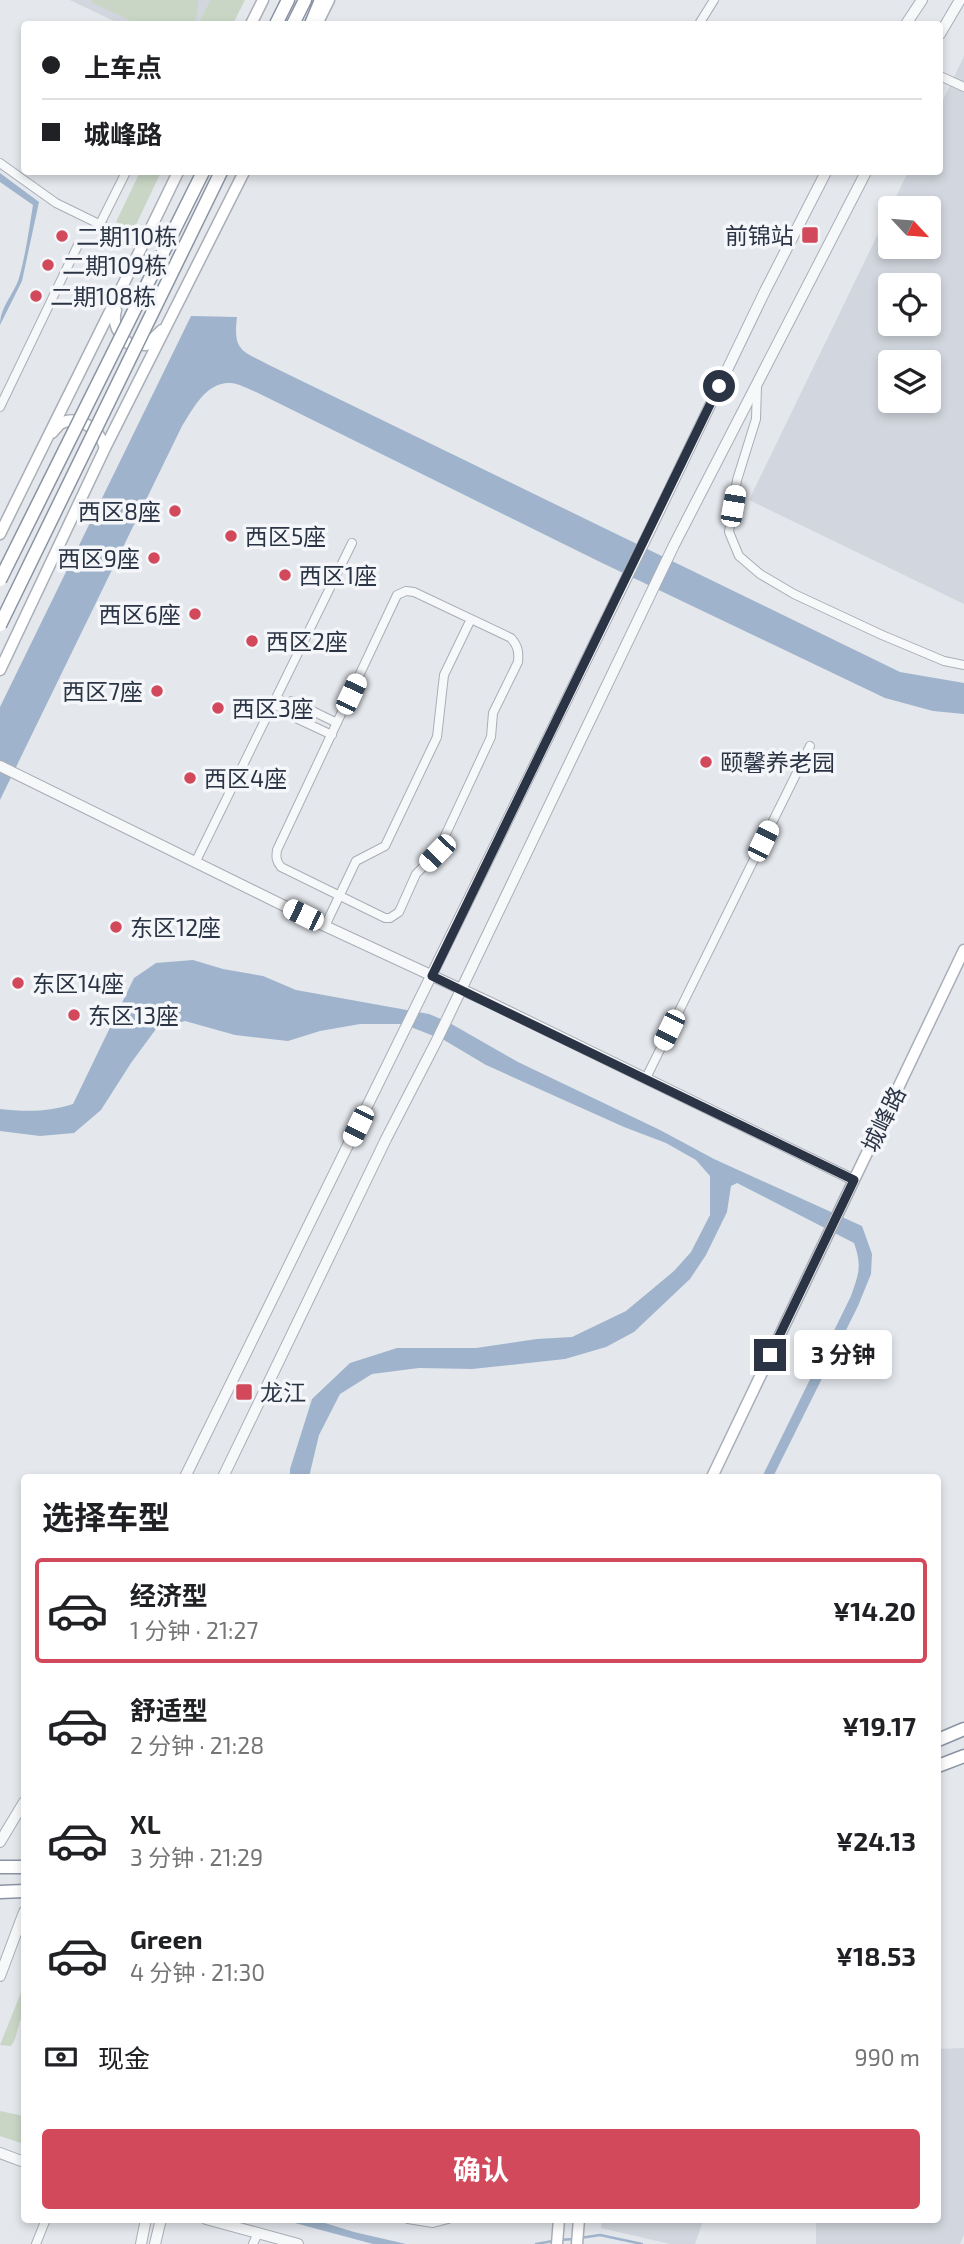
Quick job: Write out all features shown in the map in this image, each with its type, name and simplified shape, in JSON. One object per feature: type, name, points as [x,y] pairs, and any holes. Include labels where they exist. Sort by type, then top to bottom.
[{"type":"highway","points":[[278,21],[288,0]]},
{"type":"highway","points":[[294,21],[305,0]]},
{"type":"highway","points":[[312,21],[321,0]]},
{"type":"highway","points":[[0,580],[202,175]]},
{"type":"highway","points":[[0,625],[220,175]]},
{"type":"highway","points":[[941,1739],[964,1729]]},
{"type":"highway","points":[[941,1765],[964,1756]]},
{"type":"highway","points":[[0,1867],[21,1867]]},
{"type":"highway","points":[[0,1892],[21,1891]]},
{"type":"main road","points":[[252,21],[263,0]]},
{"type":"main road","points":[[318,21],[329,0]]},
{"type":"main road","points":[[0,534],[177,175]]},
{"type":"main road","points":[[0,670],[106,448],[242,175]]},
{"type":"main road","points":[[120,293],[114,319],[118,332],[129,344],[146,345],[158,335],[171,317]]},
{"type":"main road","points":[[46,441],[59,425],[72,421],[91,426],[103,439],[106,448]]},
{"type":"main road","name":"城峰路","points":[[713,1474],[964,950]]},
{"type":"main road","points":[[557,2244],[559,2223]]},
{"type":"main road","points":[[577,2244],[579,2223]]},
{"type":"street","points":[[701,21],[714,0]]},
{"type":"street","points":[[908,21],[922,0]]},
{"type":"street","points":[[943,29],[960,0]]},
{"type":"street","points":[[943,77],[964,87]]},
{"type":"street","points":[[0,163],[56,203],[142,245]]},
{"type":"street","points":[[99,226],[124,175]]},
{"type":"street","points":[[186,1474],[765,291],[825,175]]},
{"type":"street","points":[[224,1474],[386,1139],[436,1042],[674,545],[864,175]]},
{"type":"street","points":[[0,407],[78,245]]},
{"type":"street","points":[[757,384],[756,419],[737,480],[729,532],[739,556],[761,574],[794,594],[944,661],[964,664]]},
{"type":"street","points":[[195,863],[352,543]]},
{"type":"street","points":[[405,591],[414,592],[471,619],[511,638],[519,654],[517,662],[493,713],[491,737],[437,853],[416,874],[395,916],[384,918],[281,867],[277,862],[277,850],[397,595],[405,591]]},
{"type":"street","points":[[325,926],[356,861],[385,846],[438,737],[444,674],[471,619]]},
{"type":"street","points":[[275,701],[292,701],[337,723]]},
{"type":"street","points":[[275,701],[285,713],[332,735]]},
{"type":"street","points":[[646,1078],[810,746]]},
{"type":"street","points":[[0,766],[195,863],[854,1180]]},
{"type":"street","points":[[0,1842],[21,1807]]},
{"type":"street","points":[[0,1976],[21,1920]]},
{"type":"street","points":[[0,2153],[21,2161]]},
{"type":"street","points":[[36,2244],[44,2223]]},
{"type":"street","points":[[141,2244],[145,2223]]},
{"type":"street","points":[[155,2244],[160,2223]]},
{"type":"street","points":[[221,2223],[298,2244]]},
{"type":"street","points":[[253,2244],[258,2233]]},
{"type":"shaded area","points":[[70,0],[210,0],[200,21],[114,21]]},
{"type":"shaded area","points":[[964,56],[964,604],[749,500],[878,234],[878,259],[942,259],[942,196],[896,196],[907,175],[943,175],[943,100]]},
{"type":"shaded area","points":[[964,2048],[964,2234],[960,2244],[816,2244],[816,2223],[941,2223],[941,2049]]},
{"type":"shaded area","points":[[602,2223],[702,2223],[695,2244],[670,2244],[601,2228]]},
{"type":"green space","points":[[91,0],[198,0],[198,10],[194,21],[131,21]]},
{"type":"green space","points":[[210,0],[245,0],[234,21],[200,21]]},
{"type":"green space","points":[[139,175],[160,175],[133,231],[116,222]]},
{"type":"green space","points":[[21,1992],[21,2019],[15,2039],[11,2046],[0,2045]]},
{"type":"green space","points":[[0,2111],[21,2115],[21,2143],[0,2136]]},
{"type":"water","points":[[0,173],[39,202],[22,281],[0,325],[2,312],[19,278],[33,205],[0,182]]},
{"type":"water","points":[[191,316],[237,317],[236,337],[241,348],[269,365],[900,672],[964,683],[964,714],[933,711],[885,698],[598,561],[256,392],[230,383],[221,384],[207,392],[182,426],[0,800],[0,707]]},
{"type":"water","points":[[193,960],[263,976],[296,990],[429,1014],[518,1062],[714,1159],[862,1226],[872,1254],[871,1274],[858,1306],[774,1474],[763,1474],[851,1296],[859,1264],[854,1243],[737,1183],[731,1186],[727,1212],[706,1255],[690,1279],[634,1332],[606,1347],[565,1359],[472,1369],[419,1368],[372,1374],[340,1394],[319,1435],[310,1474],[290,1474],[312,1399],[350,1363],[397,1348],[476,1348],[572,1337],[626,1311],[674,1271],[691,1252],[710,1215],[710,1176],[696,1160],[666,1143],[486,1065],[444,1040],[403,1024],[360,1024],[320,1031],[288,1041],[235,1035],[185,1021],[156,1029],[101,1110],[74,1133],[40,1136],[0,1131],[0,1109],[37,1111],[73,1104],[134,978],[156,963]]},
{"type":"water","points":[[295,2223],[325,2223],[406,2244],[373,2244]]},
{"type":"waterway","points":[[580,2238],[600,2235],[642,2244]]},
{"type":"waterway","points":[[559,2240],[574,2239]]},
{"type":"waterway","points":[[536,2244],[553,2241]]},
{"type":"place","name":"前锦站","points":[[810,235]]},
{"type":"place","name":"二期110栋","points":[[62,236]]},
{"type":"place","name":"二期109栋","points":[[48,265]]},
{"type":"place","name":"二期108栋","points":[[36,296]]},
{"type":"place","name":"西区8座","points":[[175,511]]},
{"type":"place","name":"西区5座","points":[[231,536]]},
{"type":"place","name":"西区9座","points":[[154,558]]},
{"type":"place","name":"西区1座","points":[[285,575]]},
{"type":"place","name":"西区6座","points":[[195,614]]},
{"type":"place","name":"西区2座","points":[[252,641]]},
{"type":"place","name":"西区7座","points":[[157,691]]},
{"type":"place","name":"西区3座","points":[[218,708]]},
{"type":"place","name":"颐馨养老园","points":[[706,762]]},
{"type":"place","name":"西区4座","points":[[190,778]]},
{"type":"place","name":"东区12座","points":[[116,927]]},
{"type":"place","name":"东区14座","points":[[18,983]]},
{"type":"place","name":"东区13座","points":[[74,1015]]},
{"type":"place","name":"龙江","points":[[244,1392]]},
{"type":"route","points":[[719,386],[432,976],[854,1180],[770,1355]]}]
